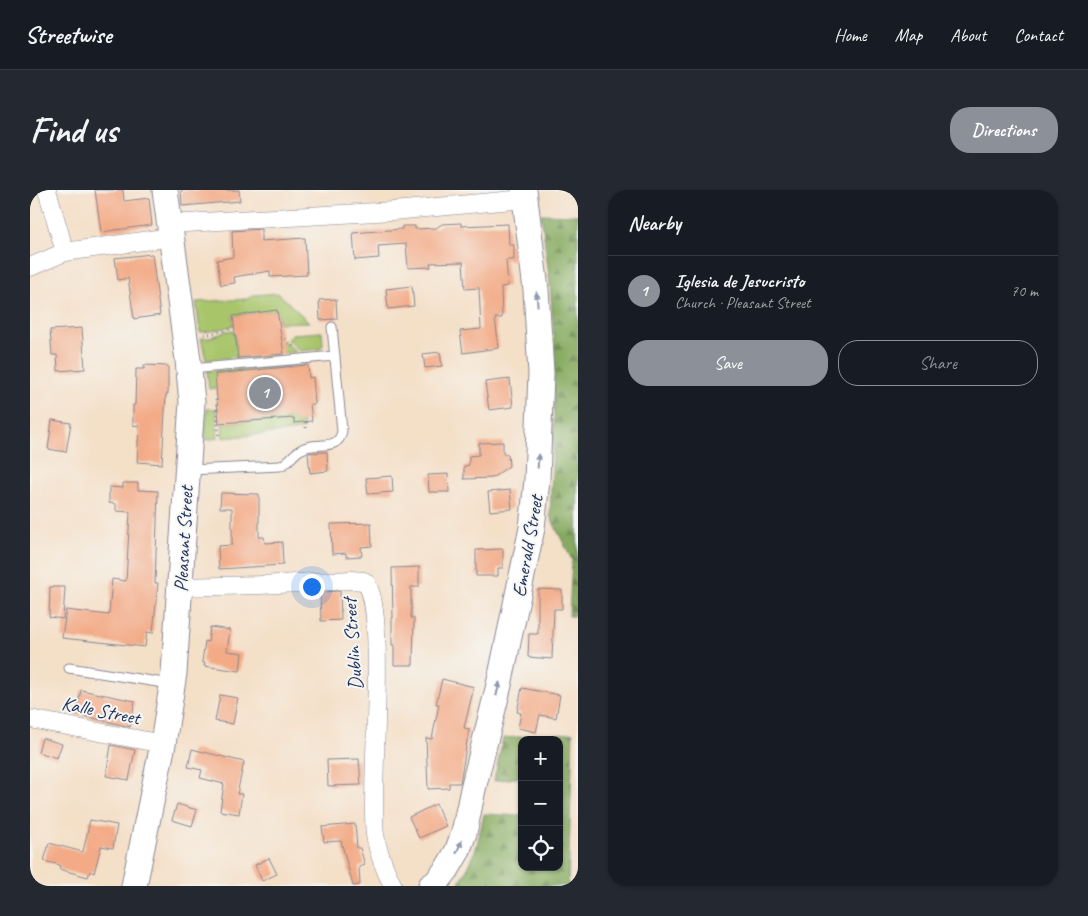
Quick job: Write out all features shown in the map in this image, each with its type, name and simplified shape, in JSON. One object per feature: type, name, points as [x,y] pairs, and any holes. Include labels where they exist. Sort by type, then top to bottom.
[{"type":"street","points":[[47,190],[65,252]]},
{"type":"street","name":"Pleasant Street","points":[[134,886],[163,744],[173,684],[192,402],[165,190]]},
{"type":"street","points":[[30,266],[65,252],[170,231],[393,211],[524,194]]},
{"type":"street","name":"Emerald Street","points":[[431,886],[436,883],[447,869],[457,852],[464,833],[499,685],[532,528],[537,480],[541,373],[536,290],[524,194]]},
{"type":"street","name":"Dublin Street","points":[[180,587],[351,580],[360,580],[368,585],[371,595],[377,647],[377,697],[373,776],[375,834],[380,855],[393,886]]},
{"type":"street","name":"Kalle Street","points":[[30,719],[163,744]]},
{"type":"lane","points":[[187,470],[280,466],[287,463],[299,450],[335,444],[339,441],[342,431],[332,327]]},
{"type":"lane","points":[[189,369],[335,356]]},
{"type":"lane","points":[[68,668],[173,684]]},
{"type":"path","points":[[209,335],[226,329],[232,329]]},
{"type":"path","points":[[217,398],[219,438]]},
{"type":"path","points":[[306,422],[306,430]]},
{"type":"green space","points":[[541,214],[578,215],[577,616],[569,616],[572,560],[550,516],[554,424],[554,338],[550,283]]},
{"type":"green space","points":[[278,293],[309,322],[276,323],[279,321],[278,313],[275,311],[233,316],[234,325],[213,331],[200,332],[196,302],[247,299],[254,295]]},
{"type":"green space","points":[[226,331],[233,331],[237,349],[277,345],[277,341],[284,341],[296,352],[206,360],[201,338],[209,338]]},
{"type":"green space","points":[[322,332],[323,345],[320,349],[300,351],[287,339],[292,334]]},
{"type":"green space","points":[[288,366],[289,368],[216,374],[217,388],[209,389],[207,371]]},
{"type":"green space","points":[[207,409],[216,409],[218,438],[205,440]]},
{"type":"green space","points":[[294,418],[295,423],[303,422],[303,430],[223,438],[222,423]]},
{"type":"green space","points":[[573,733],[568,886],[456,886],[471,861],[484,814],[518,816],[518,871],[563,871],[563,736],[531,736]]},
{"type":"green space","points":[[518,737],[518,778],[494,781],[503,738]]},
{"type":"building","points":[[95,190],[123,190],[124,201],[149,198],[152,225],[101,232]]},
{"type":"building","points":[[181,190],[239,190],[240,201],[182,206]]},
{"type":"building","points":[[461,223],[461,226],[508,224],[509,245],[514,245],[514,260],[506,260],[508,286],[501,287],[502,318],[495,318],[499,348],[463,353],[460,331],[481,329],[479,288],[465,289],[463,262],[430,263],[431,267],[408,268],[406,244],[378,246],[379,258],[355,260],[353,233],[402,229],[402,226],[415,226],[415,229],[436,228],[442,224]]},
{"type":"building","points":[[261,229],[261,241],[305,238],[307,275],[270,277],[270,271],[234,277],[235,283],[221,285],[217,260],[233,257],[232,231]]},
{"type":"building","points":[[152,254],[160,315],[134,319],[128,278],[118,280],[115,258]]},
{"type":"building","points":[[412,286],[414,306],[388,309],[386,289]]},
{"type":"building","points":[[336,299],[337,319],[320,320],[319,300]]},
{"type":"building","points":[[277,310],[284,354],[238,358],[233,316]]},
{"type":"building","points":[[82,328],[85,369],[58,371],[57,355],[52,355],[50,330]]},
{"type":"building","points":[[440,352],[442,366],[425,368],[423,354]]},
{"type":"building","points":[[144,365],[168,366],[168,394],[166,394],[162,464],[137,462],[139,426],[133,425],[133,405],[135,405],[136,369],[144,369]]},
{"type":"building","points":[[308,365],[309,378],[313,377],[315,404],[310,404],[312,421],[294,423],[294,418],[219,423],[215,374]]},
{"type":"building","points":[[510,379],[513,407],[489,410],[485,382]]},
{"type":"building","points":[[52,420],[71,423],[66,452],[48,449]]},
{"type":"building","points":[[503,442],[503,454],[508,454],[509,466],[492,478],[464,479],[464,466],[469,465],[469,456],[479,455],[479,443]]},
{"type":"building","points":[[327,452],[328,471],[310,473],[308,453]]},
{"type":"building","points":[[448,474],[449,492],[429,492],[428,475]]},
{"type":"building","points":[[392,476],[393,492],[368,494],[366,478]]},
{"type":"building","points":[[123,483],[138,483],[138,490],[158,491],[155,583],[158,583],[153,633],[147,632],[145,647],[62,638],[66,610],[109,615],[112,579],[126,581],[130,512],[116,511],[116,504],[109,503],[109,487],[123,488]]},
{"type":"building","points":[[510,490],[512,509],[490,511],[488,492]]},
{"type":"building","points":[[221,493],[259,494],[259,537],[264,537],[265,543],[282,542],[283,565],[219,569],[218,546],[232,545],[232,508],[220,508]]},
{"type":"building","points":[[371,523],[372,546],[361,547],[362,556],[346,557],[346,553],[332,554],[331,524]]},
{"type":"building","points":[[503,549],[503,568],[498,568],[498,576],[476,576],[476,550]]},
{"type":"building","points":[[419,567],[419,587],[411,587],[411,618],[414,618],[413,665],[394,665],[394,645],[392,645],[392,568]]},
{"type":"building","points":[[50,587],[65,587],[63,619],[49,617]]},
{"type":"building","points":[[538,589],[562,590],[562,609],[554,609],[552,659],[528,657],[529,634],[538,634]]},
{"type":"building","points":[[340,591],[341,620],[321,621],[320,592]]},
{"type":"building","points":[[210,627],[230,630],[227,651],[242,653],[240,671],[204,666],[205,663],[202,662],[205,641],[208,642]]},
{"type":"building","points":[[442,679],[474,687],[464,728],[469,729],[460,783],[449,783],[449,788],[428,789],[426,738],[432,739],[439,704],[436,704]]},
{"type":"building","points":[[522,688],[560,695],[556,718],[540,715],[536,732],[518,728],[521,713],[517,712]]},
{"type":"building","points":[[81,690],[135,701],[130,727],[76,714]]},
{"type":"building","points":[[220,695],[238,698],[233,724],[215,721]]},
{"type":"building","points":[[42,738],[62,744],[57,758],[38,752]]},
{"type":"building","points":[[111,745],[135,750],[129,780],[106,776]]},
{"type":"building","points":[[192,749],[244,762],[237,794],[242,794],[239,814],[220,811],[224,784],[200,778],[202,770],[188,767]]},
{"type":"building","points":[[359,759],[361,785],[328,786],[327,760]]},
{"type":"building","points":[[177,804],[197,810],[192,826],[172,820]]},
{"type":"building","points":[[436,804],[446,826],[419,838],[409,817]]},
{"type":"building","points":[[90,820],[117,825],[113,848],[101,846],[94,873],[90,871],[88,877],[59,869],[60,865],[44,861],[49,843],[83,852]]},
{"type":"building","points":[[355,824],[357,848],[360,848],[365,865],[359,867],[360,885],[353,886],[341,841],[324,842],[322,827]]},
{"type":"building","points":[[269,858],[277,874],[262,881],[255,865]]},
{"type":"place","name":"Iglesia de Jesucristo","points":[[265,393]]}]
